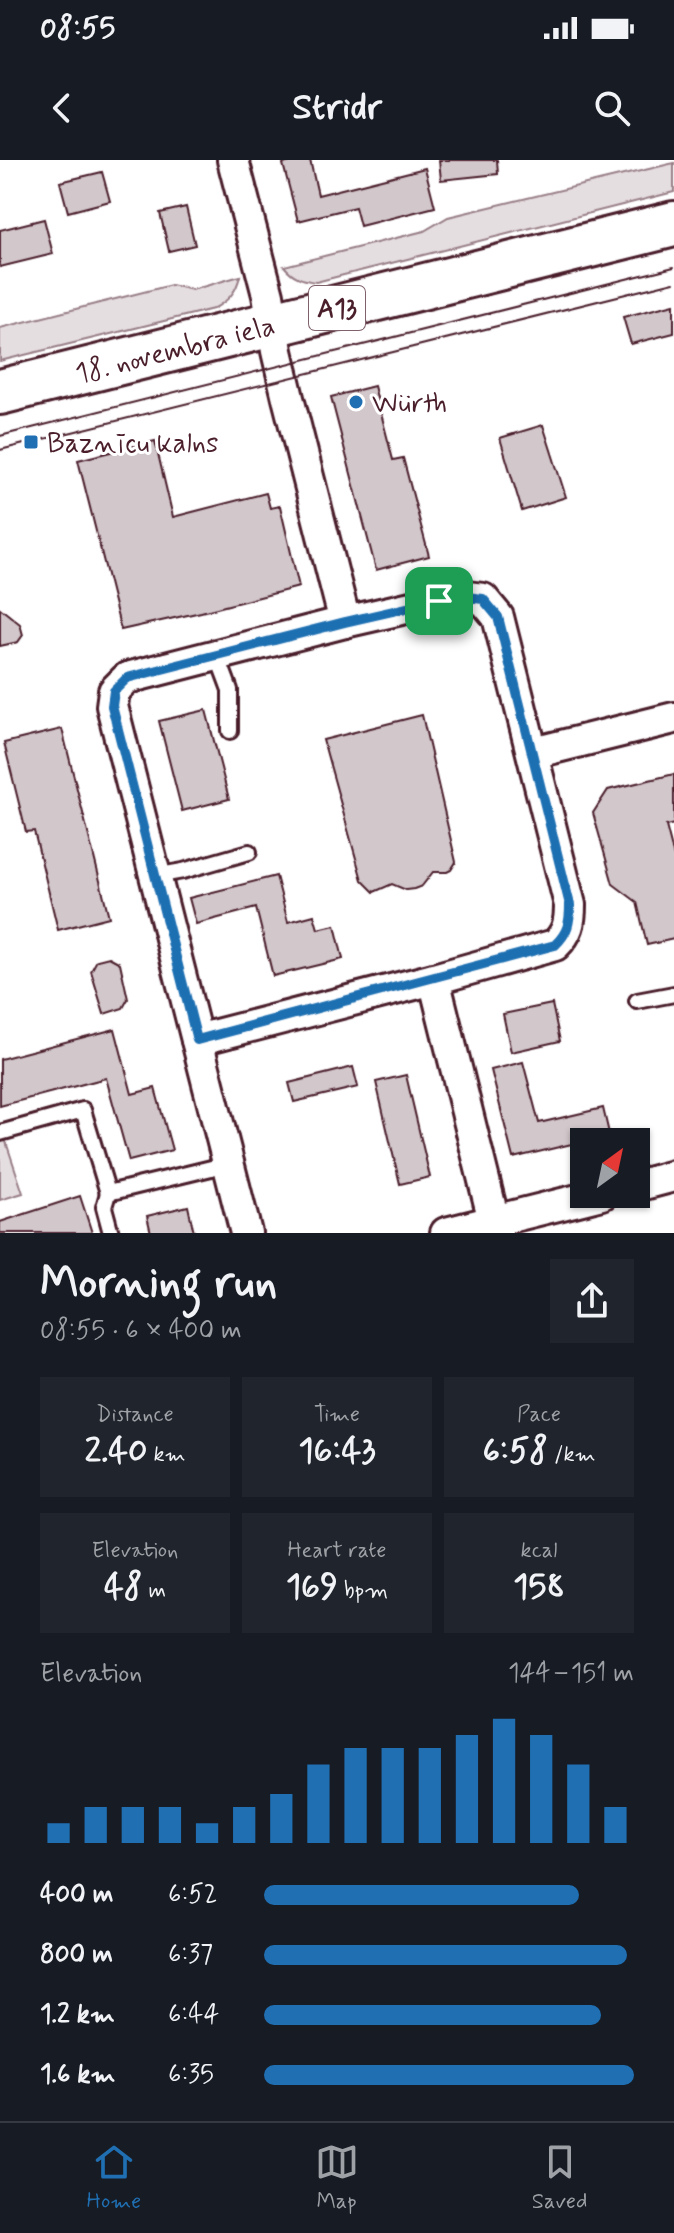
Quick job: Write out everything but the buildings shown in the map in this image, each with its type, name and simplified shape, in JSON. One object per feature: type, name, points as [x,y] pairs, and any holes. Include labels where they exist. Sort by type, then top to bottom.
[{"type":"main road","name":"18. novembra iela","points":[[0,392],[674,224]]},
{"type":"street","points":[[233,160],[268,295],[283,379],[345,622]]},
{"type":"street","points":[[197,1040],[434,979],[555,945],[564,937],[570,922],[570,905],[498,617],[483,599],[459,596],[345,622],[127,678],[114,691],[112,706],[246,1233]]},
{"type":"street","points":[[533,753],[674,718]]},
{"type":"street","points":[[434,979],[496,1227]]},
{"type":"street","points":[[650,1182],[674,1176]]},
{"type":"street","points":[[446,1233],[496,1227],[570,1204]]},
{"type":"lane","points":[[217,655],[230,690],[230,731]]},
{"type":"lane","points":[[155,876],[249,852]]},
{"type":"lane","points":[[637,1001],[674,994]]},
{"type":"lane","points":[[0,1133],[83,1110],[108,1193],[104,1207],[111,1233]]},
{"type":"lane","points":[[108,1193],[228,1164]]},
{"type":"shaded area","points":[[674,163],[674,192],[316,282],[298,277],[284,266],[424,231],[448,217]]},
{"type":"shaded area","points":[[240,276],[231,296],[213,309],[0,361],[0,328],[171,285],[192,290]]},
{"type":"shaded area","points":[[5,1139],[23,1193],[0,1200],[0,1141]]},
{"type":"tram line","points":[[0,436],[674,267]]},
{"type":"tram line","points":[[0,450],[674,282]]},
{"type":"place","name":"Würth","points":[[356,402]]},
{"type":"place","name":"Baznīcu kalns","points":[[31,442]]},
{"type":"route","points":[[459,596],[483,599],[498,617],[570,905],[570,922],[564,937],[555,945],[434,979],[197,1040],[112,706],[114,691],[127,678],[439,601],[459,596]]}]
